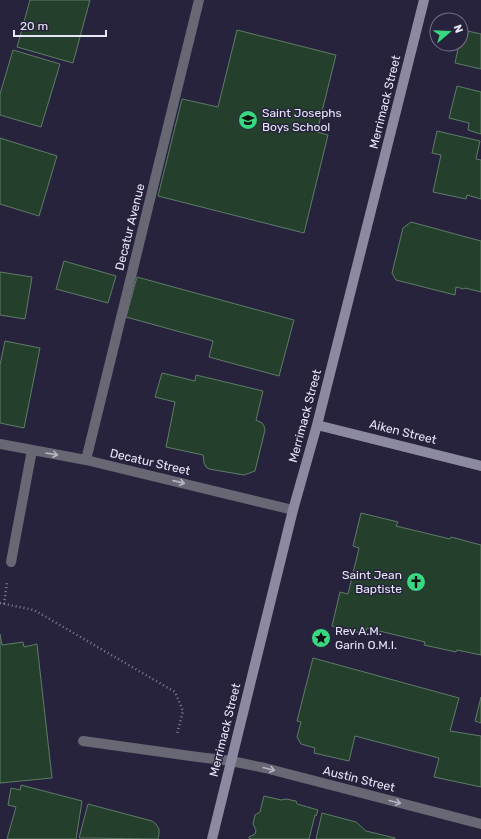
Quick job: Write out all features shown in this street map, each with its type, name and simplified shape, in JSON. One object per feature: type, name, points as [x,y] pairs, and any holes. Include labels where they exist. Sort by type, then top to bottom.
[{"type":"main road","name":"Merrimack Street","points":[[212,839],[293,510],[318,425],[424,0]]},
{"type":"main road","name":"Aiken Street","points":[[318,425],[481,466]]},
{"type":"street","name":"Decatur Avenue","points":[[86,460],[199,0]]},
{"type":"street","name":"Decatur Street","points":[[0,444],[86,460],[293,510]]},
{"type":"street","points":[[11,562],[32,450]]},
{"type":"street","name":"Austin Street","points":[[83,741],[231,761],[265,768],[481,824]]},
{"type":"path","points":[[0,603],[34,610],[175,692],[183,710],[173,754]]},
{"type":"building","points":[[30,0],[90,0],[73,63],[17,47]]},
{"type":"building","name":"Saint Josephs Boys School","points":[[237,30],[336,55],[317,132],[328,135],[304,233],[158,196],[182,99],[218,107]]},
{"type":"building","points":[[469,31],[481,34],[481,69],[455,63],[457,52],[469,52]]},
{"type":"building","points":[[13,50],[60,64],[41,127],[0,115],[0,94]]},
{"type":"building","points":[[457,86],[481,92],[481,134],[468,130],[469,123],[449,118]]},
{"type":"building","points":[[437,131],[480,141],[476,159],[481,160],[481,199],[467,195],[466,199],[433,192],[441,155],[432,153]]},
{"type":"building","points":[[0,138],[57,156],[39,216],[0,204]]},
{"type":"building","points":[[411,222],[481,241],[481,292],[456,287],[455,295],[396,280],[392,273],[403,228]]},
{"type":"building","points":[[64,261],[116,276],[108,303],[56,289]]},
{"type":"building","points":[[0,272],[32,277],[25,319],[0,315]]},
{"type":"building","points":[[137,277],[294,320],[279,376],[209,357],[213,341],[126,317]]},
{"type":"building","points":[[5,341],[40,348],[24,428],[0,423],[0,365]]},
{"type":"building","points":[[162,373],[195,381],[196,375],[263,391],[256,420],[262,423],[265,430],[255,471],[244,475],[209,469],[204,463],[203,455],[166,447],[175,402],[155,397]]},
{"type":"building","name":"Saint Jean Baptiste","points":[[361,513],[398,522],[396,526],[450,539],[451,537],[481,545],[481,655],[457,650],[456,652],[424,645],[425,642],[367,628],[365,634],[332,626],[340,592],[348,594],[359,548],[353,546]]},
{"type":"building","points":[[0,634],[2,645],[23,642],[24,647],[37,644],[52,778],[0,783]]},
{"type":"building","points":[[313,658],[459,698],[450,731],[481,736],[481,787],[434,777],[439,758],[355,736],[349,761],[314,753],[315,748],[301,744],[297,737],[301,722],[297,721]]},
{"type":"building","points":[[481,697],[481,723],[475,721]]},
{"type":"building","points":[[21,785],[82,801],[76,839],[7,839],[16,807],[8,805],[11,788],[20,790]]},
{"type":"building","points":[[264,796],[281,800],[286,799],[296,801],[297,804],[318,810],[316,816],[315,815],[309,839],[249,839],[249,837],[255,834],[256,830],[253,824],[255,815],[260,812]]},
{"type":"building","points":[[88,804],[152,821],[159,829],[158,839],[79,838]]},
{"type":"building","points":[[322,813],[356,822],[366,831],[395,839],[316,839]]},
{"type":"place","name":"Saint Josephs Boys School","points":[[248,120]]},
{"type":"place","name":"Saint Jean Baptiste","points":[[416,582]]},
{"type":"place","name":"Rev A.M. Garin O.M.I.","points":[[321,638]]}]
